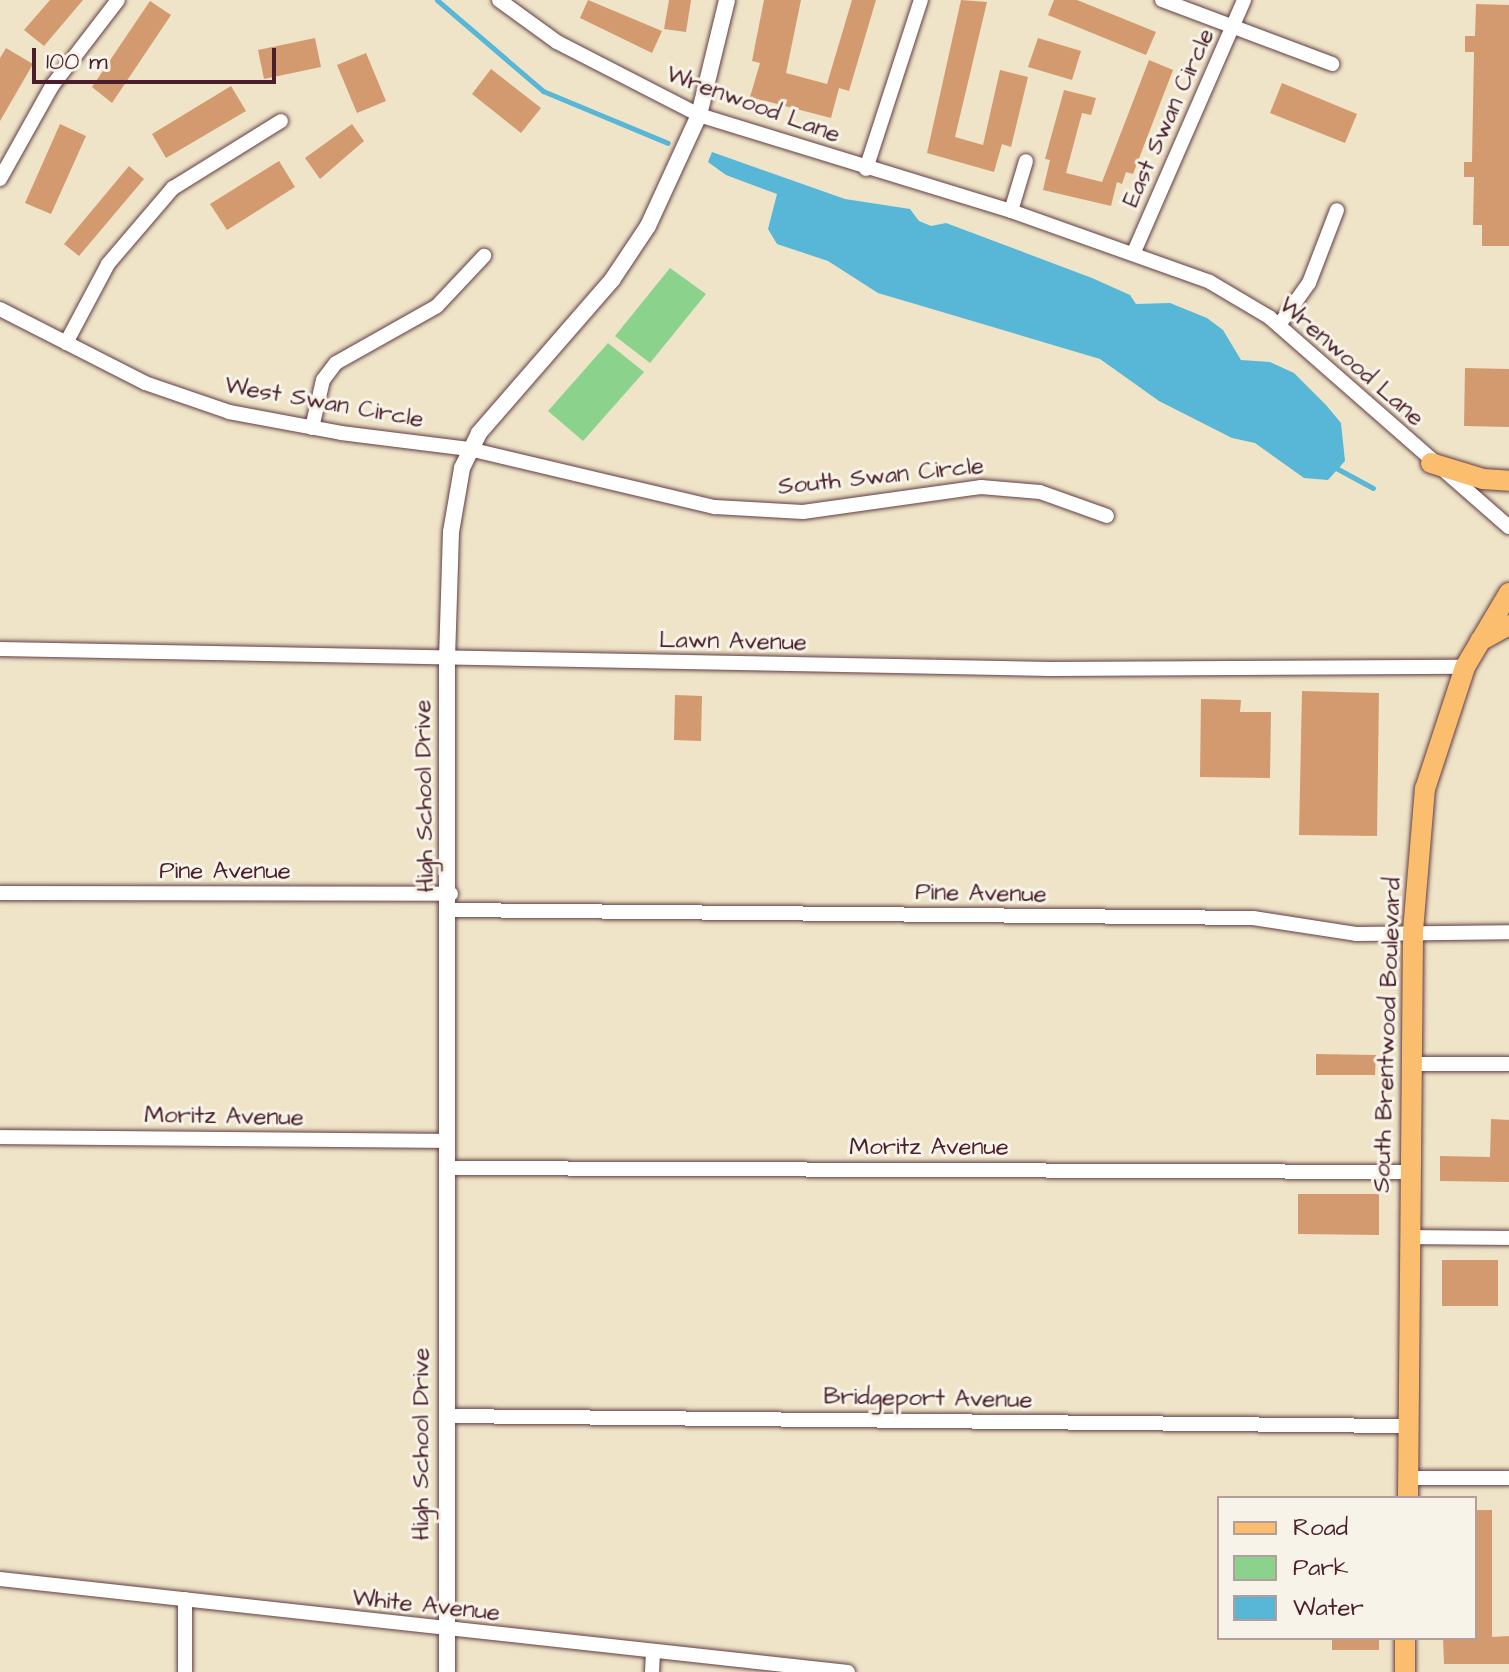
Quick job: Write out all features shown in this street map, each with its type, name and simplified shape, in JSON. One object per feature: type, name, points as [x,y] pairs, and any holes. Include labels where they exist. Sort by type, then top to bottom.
[{"type":"main road","points":[[1431,463],[1483,479],[1509,481]]},
{"type":"main road","name":"South Brentwood Boulevard","points":[[1408,1488],[1413,931],[1425,789],[1465,667],[1509,593]]},
{"type":"main road","points":[[1480,641],[1509,625]]},
{"type":"main road","points":[[1405,1640],[1405,1672]]},
{"type":"street","points":[[0,179],[52,86],[118,0]]},
{"type":"street","name":"Wrenwood Lane","points":[[499,0],[557,42],[699,115],[866,169],[1011,211],[1134,252],[1210,282],[1279,325],[1431,463],[1509,527]]},
{"type":"street","name":"High School Drive","points":[[447,1672],[450,902],[447,659],[451,532],[469,449],[625,262],[666,192],[699,115],[727,0]]},
{"type":"street","points":[[866,169],[921,0]]},
{"type":"street","points":[[1162,0],[1332,64]]},
{"type":"street","name":"East Swan Circle","points":[[1134,252],[1244,0]]},
{"type":"street","points":[[66,343],[108,264],[173,188],[281,121]]},
{"type":"street","points":[[1011,211],[1026,161]]},
{"type":"street","points":[[1279,325],[1309,283],[1337,210]]},
{"type":"street","points":[[312,428],[323,380],[336,363],[437,306],[484,256]]},
{"type":"street","name":"West Swan Circle","points":[[0,309],[145,383],[215,407],[312,428],[469,449]]},
{"type":"street","name":"South Swan Circle","points":[[469,449],[715,507],[819,511],[981,487],[1040,492],[1107,516]]},
{"type":"street","name":"Lawn Avenue","points":[[0,649],[1050,669],[1465,667]]},
{"type":"street","name":"Pine Avenue","points":[[0,893],[1253,918],[1356,934],[1509,932]]},
{"type":"street","points":[[1411,1064],[1509,1064]]},
{"type":"street","name":"Moritz Avenue","points":[[0,1137],[448,1141]]},
{"type":"street","name":"Moritz Avenue","points":[[448,1168],[1409,1172]]},
{"type":"street","points":[[1409,1237],[1509,1238]]},
{"type":"street","name":"Bridgeport Avenue","points":[[446,1416],[1408,1426]]},
{"type":"street","points":[[1408,1488],[1509,1478]]},
{"type":"street","name":"White Avenue","points":[[0,1579],[845,1672]]},
{"type":"street","points":[[185,1599],[185,1672]]},
{"type":"street","points":[[652,1672],[653,1653]]},
{"type":"green space","points":[[670,268],[706,294],[650,363],[615,336]]},
{"type":"green space","points":[[608,343],[644,372],[583,441],[548,411]]},
{"type":"water","points":[[712,152],[845,199],[910,209],[919,221],[931,226],[946,223],[1092,278],[1130,295],[1136,304],[1170,303],[1207,318],[1223,330],[1241,360],[1270,362],[1294,373],[1326,405],[1341,423],[1345,461],[1328,480],[1304,478],[1255,443],[1232,438],[1159,401],[1100,359],[878,293],[828,261],[777,244],[768,229],[777,194],[726,175],[708,162]]},
{"type":"building","points":[[50,0],[83,0],[44,46],[24,30]]},
{"type":"building","points":[[588,0],[662,31],[652,53],[580,18]]},
{"type":"building","points":[[669,0],[691,0],[686,32],[664,29]]},
{"type":"building","points":[[764,0],[801,0],[786,73],[827,84],[852,0],[876,0],[849,91],[839,88],[831,118],[750,97],[760,63],[752,61]]},
{"type":"building","points":[[961,0],[987,2],[955,137],[983,145],[1000,70],[1028,77],[1011,147],[1002,144],[994,172],[927,153]]},
{"type":"building","points":[[1054,0],[1077,0],[1156,32],[1146,55],[1048,15]]},
{"type":"building","points":[[150,1],[171,15],[112,103],[92,87]]},
{"type":"building","points":[[1476,4],[1509,5],[1509,246],[1482,246],[1482,225],[1473,225],[1474,177],[1464,177],[1464,162],[1472,162],[1474,52],[1465,52],[1465,36],[1475,36]]},
{"type":"building","points":[[315,38],[321,67],[264,79],[258,50]]},
{"type":"building","points":[[1038,38],[1081,51],[1072,80],[1028,67]]},
{"type":"building","points":[[6,48],[33,64],[0,121],[0,58]]},
{"type":"building","points":[[366,53],[386,101],[357,113],[337,65]]},
{"type":"building","points":[[1149,60],[1173,70],[1133,174],[1126,172],[1122,184],[1117,182],[1111,206],[1043,190],[1050,160],[1045,159],[1064,90],[1096,98],[1091,115],[1082,113],[1066,173],[1102,182]]},
{"type":"building","points":[[491,69],[541,108],[521,133],[472,94]]},
{"type":"building","points":[[1282,83],[1357,114],[1345,143],[1270,113]]},
{"type":"building","points":[[231,86],[246,111],[166,158],[152,134]]},
{"type":"building","points":[[60,124],[86,136],[51,214],[25,203]]},
{"type":"building","points":[[352,124],[364,141],[320,179],[305,158]]},
{"type":"building","points":[[279,161],[295,187],[227,230],[210,204]]},
{"type":"building","points":[[129,166],[144,179],[79,256],[64,244]]},
{"type":"building","points":[[1465,368],[1509,369],[1509,427],[1464,426]]},
{"type":"building","points":[[1302,691],[1379,693],[1377,836],[1299,835]]},
{"type":"building","points":[[675,695],[702,696],[701,741],[674,740]]},
{"type":"building","points":[[1201,699],[1241,700],[1240,712],[1271,712],[1270,778],[1200,777]]},
{"type":"building","points":[[1316,1054],[1376,1055],[1375,1075],[1316,1075]]},
{"type":"building","points":[[1491,1119],[1509,1120],[1509,1182],[1440,1181],[1440,1156],[1490,1157]]},
{"type":"building","points":[[1298,1194],[1379,1194],[1379,1235],[1298,1234]]},
{"type":"building","points":[[1442,1260],[1498,1260],[1498,1306],[1442,1306]]},
{"type":"building","points":[[1477,1510],[1492,1510],[1492,1637],[1509,1636],[1509,1664],[1444,1664],[1443,1640],[1477,1640]]},
{"type":"building","points":[[1332,1640],[1379,1640],[1379,1650],[1332,1650]]},
{"type":"waterway","points":[[437,0],[543,91],[668,143]]},
{"type":"waterway","points":[[1336,468],[1373,488]]}]
